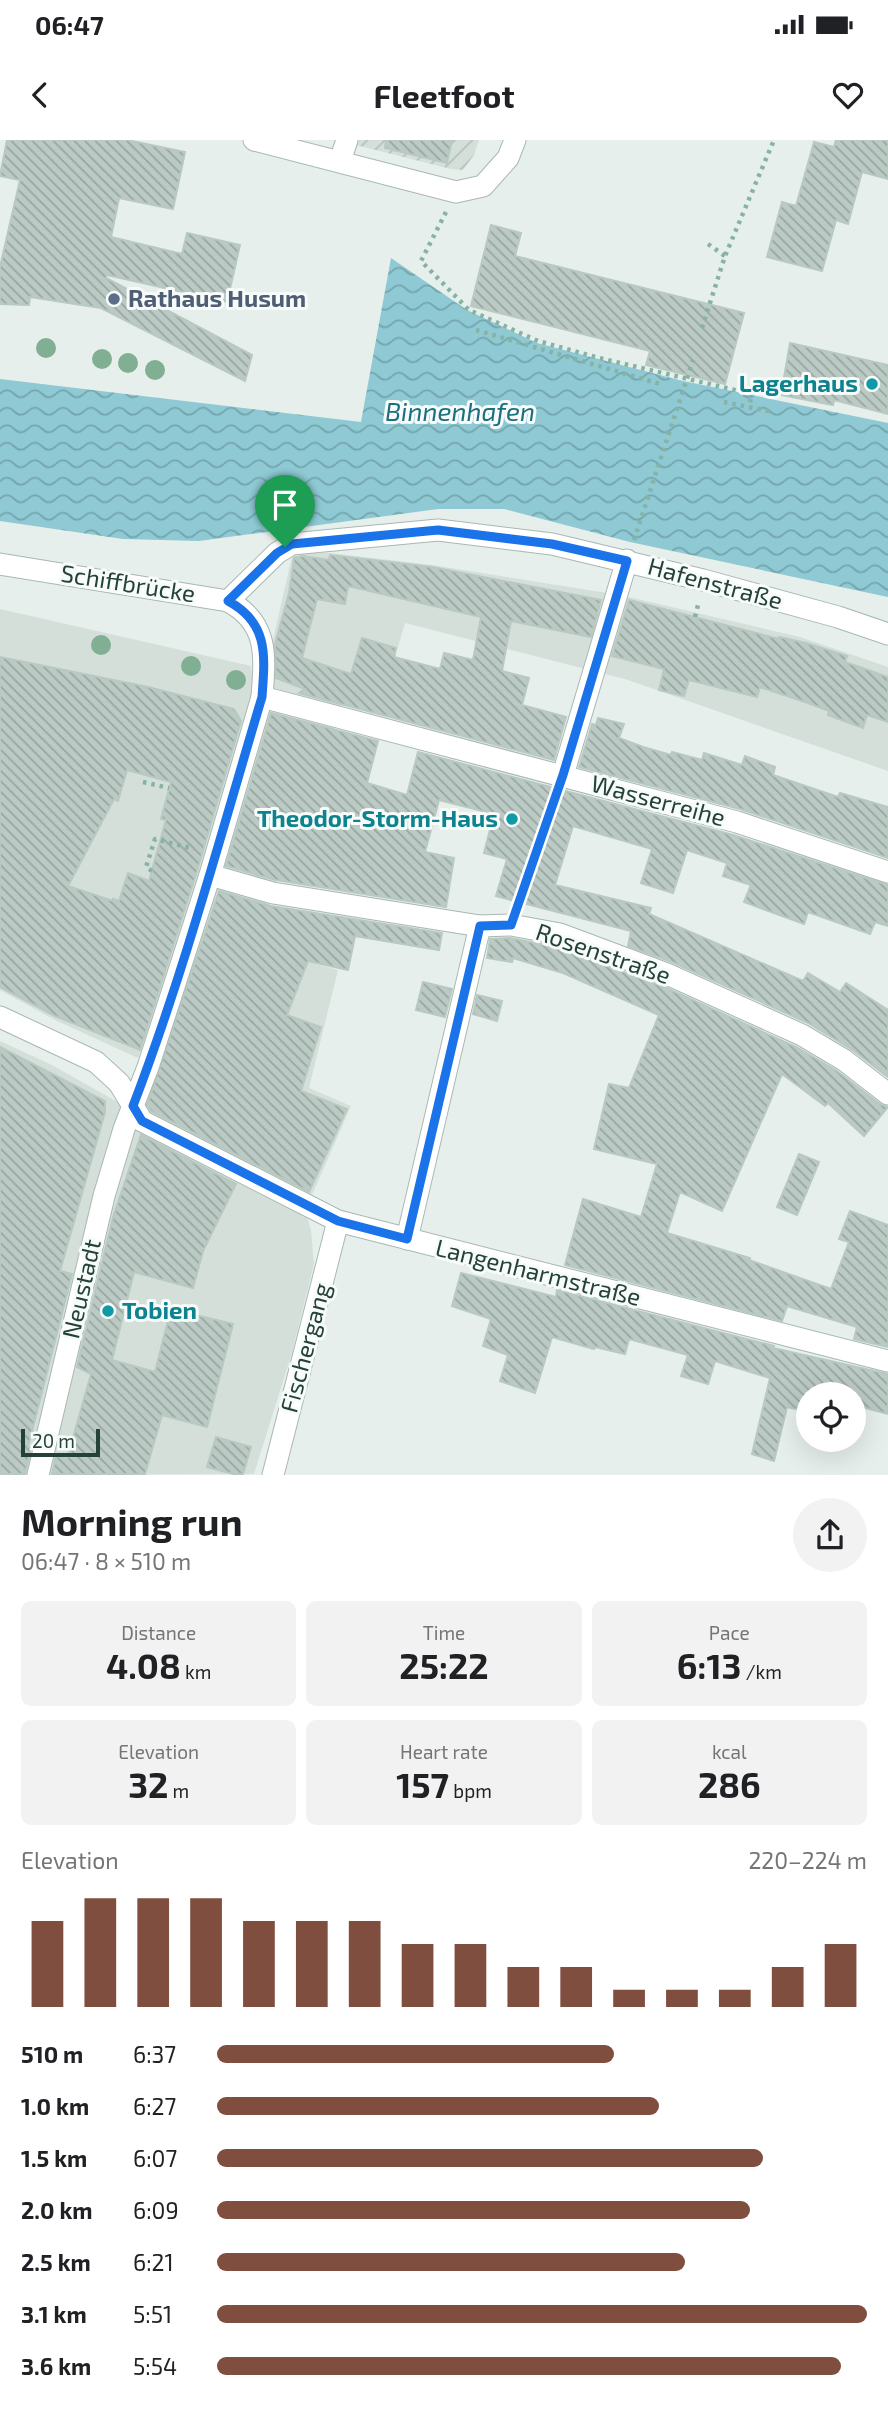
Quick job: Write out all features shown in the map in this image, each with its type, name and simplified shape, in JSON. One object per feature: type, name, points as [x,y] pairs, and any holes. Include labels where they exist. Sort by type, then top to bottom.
[{"type":"street","points":[[254,140],[456,192],[483,186],[509,158],[514,140]]},
{"type":"street","points":[[341,161],[347,140]]},
{"type":"street","name":"Hafenstraße","points":[[228,601],[277,553],[292,544],[438,530],[629,554],[838,617],[888,635]]},
{"type":"street","points":[[563,775],[629,554]]},
{"type":"street","name":"Schiffbrücke","points":[[0,564],[228,601],[242,609],[254,621],[260,633],[262,697],[212,865]]},
{"type":"street","name":"Wasserreihe","points":[[262,697],[737,822],[888,872]]},
{"type":"street","name":"Rosenstraße","points":[[212,865],[273,893],[480,926],[511,925],[560,934],[667,974],[802,1035],[844,1060],[888,1094]]},
{"type":"street","name":"Neustadt","points":[[38,1475],[104,1196],[212,865]]},
{"type":"street","points":[[407,1239],[480,926]]},
{"type":"street","name":"Langenharmstraße","points":[[0,1017],[96,1062],[119,1083],[142,1121],[338,1221],[888,1361]]},
{"type":"street","name":"Fischergang","points":[[273,1475],[338,1221]]},
{"type":"path","points":[[702,328],[725,256],[774,140]]},
{"type":"path","points":[[456,192],[421,261],[469,310],[538,341],[752,394],[749,407]]},
{"type":"path","points":[[708,244],[725,256]]},
{"type":"path","points":[[476,330],[660,384]]},
{"type":"path","points":[[566,358],[569,350]]},
{"type":"path","points":[[629,554],[693,360]]},
{"type":"path","points":[[724,402],[774,412]]},
{"type":"path","points":[[511,925],[563,775]]},
{"type":"path","points":[[142,782],[169,789]]},
{"type":"path","points":[[152,871],[146,867],[155,839],[212,865]]},
{"type":"shaded area","points":[[336,140],[479,140],[474,155],[463,170]]},
{"type":"shaded area","points":[[293,552],[330,553],[432,565],[620,595],[800,637],[888,667],[888,771],[625,679],[405,623],[379,713],[341,704],[310,828],[275,883],[221,867]]},
{"type":"shaded area","points":[[0,609],[251,666],[254,694],[204,876],[138,1058],[55,1020],[0,990]]},
{"type":"shaded area","points":[[215,886],[268,901],[252,947],[338,970],[309,1088],[351,1106],[305,1211],[311,1230],[314,1264],[291,1356],[254,1474],[0,1475],[0,1041],[52,1065],[121,1104],[156,1065]]},
{"type":"water","name":"Binnenhafen","points":[[391,258],[467,310],[537,343],[683,381],[888,423],[888,597],[630,542],[504,509],[438,509],[199,541],[123,539],[0,521],[0,379],[361,422]]},
{"type":"building","points":[[7,140],[127,140],[185,152],[173,209],[119,198],[111,237],[182,254],[187,233],[240,245],[227,302],[107,275],[106,278],[252,355],[245,381],[101,308],[30,297],[29,305],[0,304],[0,267],[20,180],[0,176]]},
{"type":"building","points":[[386,140],[452,140],[447,163],[385,148]]},
{"type":"building","points":[[836,140],[888,140],[888,179],[862,172],[848,224],[836,220],[822,271],[767,257],[782,202],[796,206],[814,142],[834,147]]},
{"type":"building","points":[[491,225],[521,233],[515,256],[744,313],[725,384],[646,365],[650,351],[471,306]]},
{"type":"building","points":[[790,343],[888,365],[888,414],[834,400],[833,405],[781,395]]},
{"type":"building","points":[[330,555],[432,567],[601,600],[591,637],[511,621],[502,671],[529,678],[522,705],[566,717],[554,760],[299,693],[305,689],[276,678],[275,644],[289,593],[294,558],[303,556],[329,560]],"holes":[[[348,586],[481,617],[473,660],[444,653],[440,669],[394,657],[396,648],[362,638],[351,674],[302,658],[317,599],[345,604]]]},
{"type":"building","points":[[629,600],[779,639],[806,643],[847,656],[845,662],[888,677],[888,722],[867,715],[863,728],[828,715],[829,711],[760,687],[757,697],[689,680],[684,696],[659,690],[664,669],[612,656]]},
{"type":"building","points":[[0,657],[148,687],[234,709],[241,721],[140,1050],[55,1016],[0,987]],"holes":[[[127,770],[171,782],[161,819],[166,820],[149,881],[128,873],[119,901],[68,886],[114,799],[118,801]]]},
{"type":"building","points":[[271,713],[378,741],[367,783],[407,795],[418,752],[733,835],[888,885],[888,926],[875,922],[870,934],[808,912],[804,924],[744,902],[751,885],[723,876],[727,863],[687,850],[673,893],[641,883],[652,849],[573,826],[555,885],[651,908],[649,914],[803,981],[808,973],[840,992],[846,983],[888,1010],[888,1077],[851,1049],[808,1023],[672,962],[628,946],[631,931],[496,896],[507,859],[484,853],[494,814],[439,800],[425,852],[454,858],[446,907],[276,880],[226,866]]},
{"type":"building","points":[[598,718],[624,724],[619,738],[643,747],[702,760],[704,753],[742,765],[745,756],[775,767],[773,775],[838,797],[840,793],[888,807],[888,858],[740,809],[579,767],[592,724],[596,725]]},
{"type":"building","points":[[219,891],[271,906],[442,933],[439,950],[355,936],[348,970],[308,961],[287,1015],[321,1027],[301,1091],[347,1109],[309,1192],[151,1111],[147,1105]]},
{"type":"building","points":[[510,938],[556,947],[662,986],[796,1047],[837,1071],[880,1104],[888,1107],[864,1136],[828,1103],[825,1106],[782,1074],[722,1211],[680,1192],[667,1233],[750,1258],[749,1260],[831,1289],[849,1242],[839,1239],[850,1211],[888,1225],[888,1347],[854,1339],[857,1327],[787,1306],[782,1321],[565,1265],[583,1199],[641,1217],[657,1164],[594,1149],[609,1084],[629,1088],[659,1015],[563,973],[513,958],[512,962],[487,958],[490,939]]},
{"type":"building","points":[[423,982],[452,989],[445,1017],[416,1010]]},
{"type":"building","points":[[477,995],[502,1001],[497,1021],[473,1014]]},
{"type":"building","points":[[0,1047],[105,1101],[105,1112],[60,1271],[72,1274],[28,1447],[31,1448],[25,1474],[0,1474]]},
{"type":"building","points":[[141,1135],[236,1184],[203,1251],[193,1288],[134,1272],[112,1360],[155,1372],[171,1309],[233,1324],[207,1427],[162,1415],[145,1474],[52,1474],[56,1456],[67,1459],[91,1374],[77,1367],[113,1217]]},
{"type":"building","points":[[799,1154],[819,1162],[797,1215],[777,1207]]},
{"type":"building","points":[[461,1273],[556,1297],[557,1290],[774,1346],[773,1348],[888,1374],[888,1414],[866,1408],[866,1382],[796,1382],[796,1409],[787,1407],[774,1461],[752,1454],[770,1378],[715,1361],[708,1384],[681,1376],[688,1355],[629,1339],[625,1354],[595,1347],[594,1349],[552,1337],[535,1393],[500,1381],[508,1355],[483,1346],[491,1319],[452,1306]]},
{"type":"building","points":[[216,1437],[251,1447],[243,1474],[207,1467]]},
{"type":"place","name":"Rathaus Husum","points":[[114,299]]},
{"type":"place","name":"Lagerhaus","points":[[872,384]]},
{"type":"place","name":"Theodor-Storm-Haus","points":[[512,819]]},
{"type":"place","name":"Tobien","points":[[108,1311]]},
{"type":"route","points":[[438,530],[552,544],[627,561],[563,775],[520,903],[511,925],[480,926],[407,1239],[338,1221],[142,1121],[133,1106],[148,1067],[209,874],[262,697],[260,633],[254,621],[242,609],[228,601],[285,547],[292,544],[438,530]]}]
